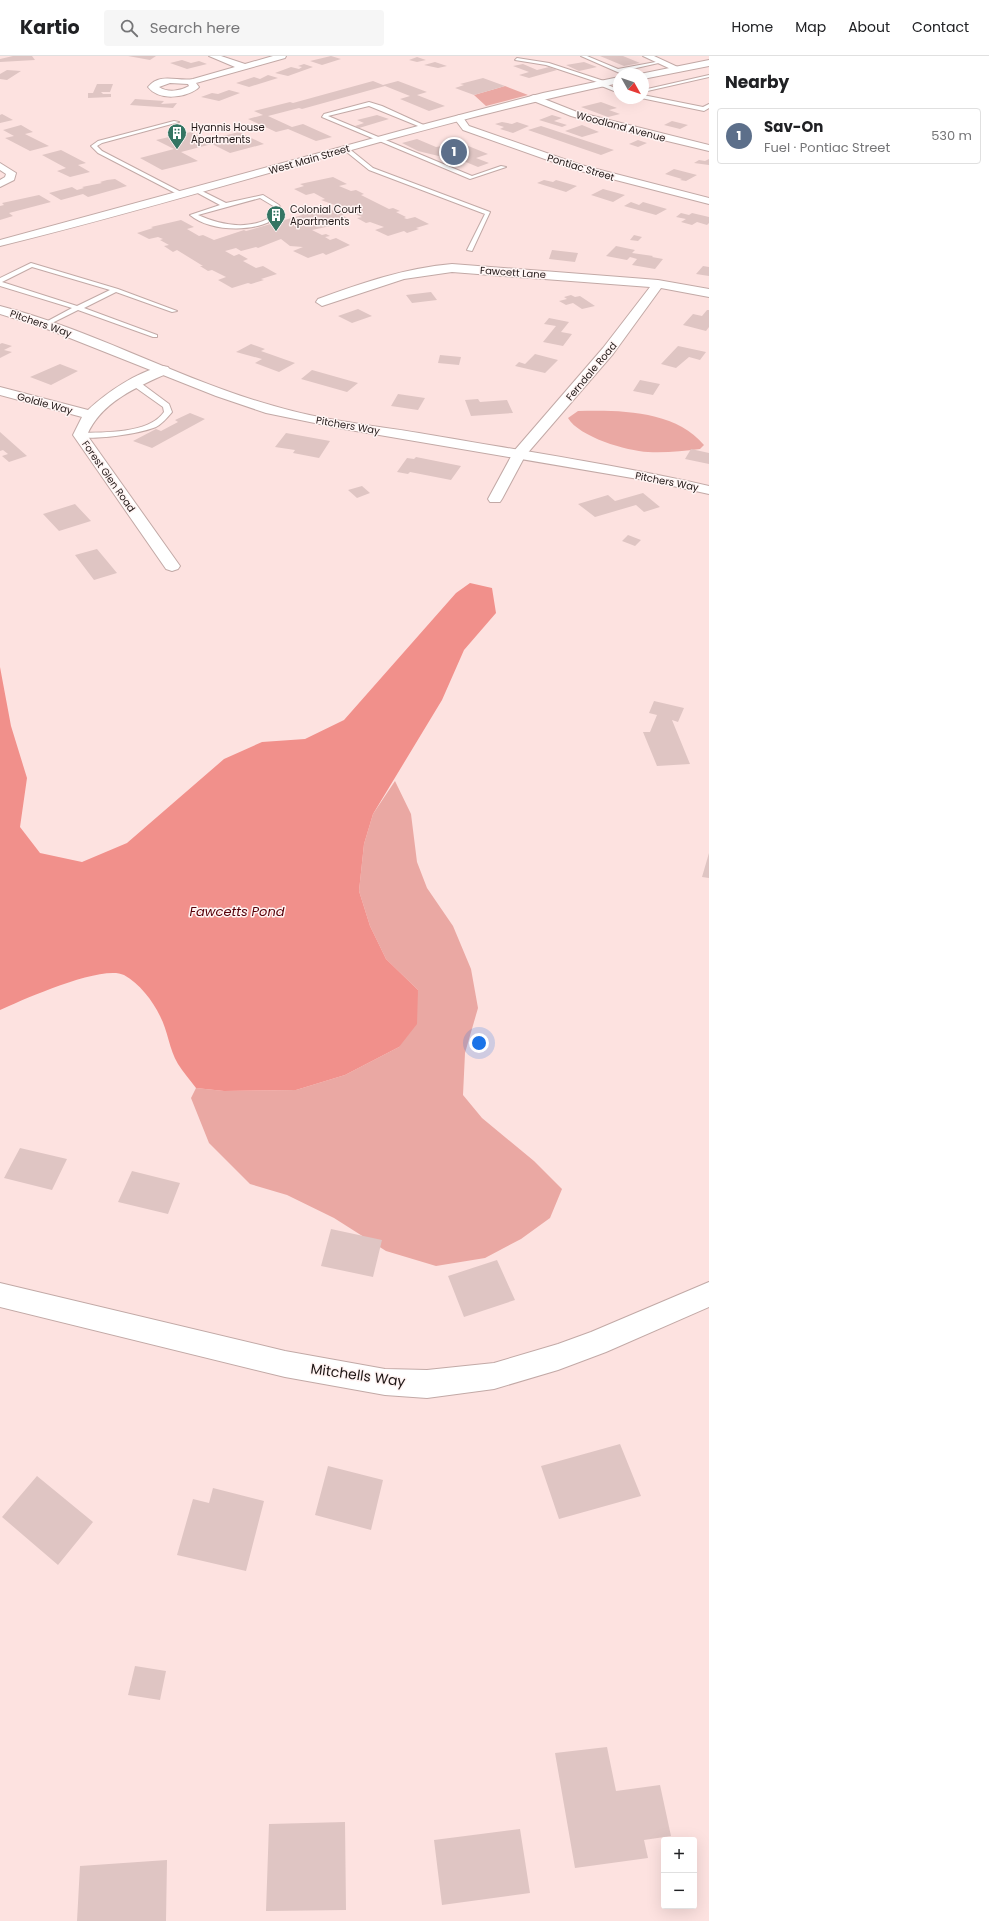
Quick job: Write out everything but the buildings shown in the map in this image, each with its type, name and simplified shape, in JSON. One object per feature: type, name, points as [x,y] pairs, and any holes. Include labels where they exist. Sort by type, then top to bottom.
[{"type":"street","points":[[213,56],[245,67]]},
{"type":"street","points":[[191,82],[282,56]]},
{"type":"street","points":[[647,56],[678,69]]},
{"type":"street","points":[[649,75],[709,63]]},
{"type":"street","name":"West Main Street","points":[[0,243],[425,126],[534,98],[603,84],[613,79]]},
{"type":"street","name":"Woodland Avenue","points":[[534,98],[574,114],[616,126],[709,148]]},
{"type":"street","name":"Pontiac Street","points":[[459,118],[466,128],[558,160],[654,188],[709,202]]},
{"type":"street","points":[[0,166],[11,173],[10,178],[0,184]]},
{"type":"street","name":"Fawcett Lane","points":[[322,302],[387,278],[410,272],[439,269],[470,269],[658,284],[685,287],[709,293]]},
{"type":"street","name":"Ferndale Road","points":[[519,454],[608,351],[658,284]]},
{"type":"street","name":"Pitchers Way","points":[[2,312],[46,324],[221,393],[271,410],[344,425],[519,454],[709,490]]},
{"type":"street","name":"Forest Glen Road","points":[[163,370],[135,383],[100,406],[90,415],[83,426],[80,436],[172,566]]},
{"type":"street","name":"Goldie Way","points":[[0,391],[90,415]]},
{"type":"street","points":[[495,499],[519,454]]},
{"type":"street","name":"Mitchells Way","points":[[0,1295],[285,1364],[385,1382],[427,1384],[494,1376],[558,1357],[596,1343],[709,1294]]},
{"type":"lane","points":[[583,56],[613,73]]},
{"type":"lane","points":[[518,59],[547,64],[613,89]]},
{"type":"lane","points":[[637,68],[660,62]]},
{"type":"lane","points":[[695,66],[709,71]]},
{"type":"lane","points":[[649,90],[709,76]]},
{"type":"lane","points":[[688,81],[702,84]]},
{"type":"lane","points":[[649,98],[706,111],[709,106]]},
{"type":"lane","points":[[425,126],[380,106],[369,104],[325,116],[377,140],[472,178],[503,167]]},
{"type":"lane","points":[[176,122],[100,142],[94,146],[100,152],[181,194]]},
{"type":"lane","points":[[345,148],[372,169],[488,213],[470,250]]},
{"type":"lane","points":[[196,190],[225,205],[261,196],[277,206],[280,212],[271,220],[238,227],[202,219],[193,215],[225,205]]},
{"type":"lane","points":[[0,281],[30,265],[116,290],[174,311]]},
{"type":"lane","points":[[0,284],[78,308],[155,336]]},
{"type":"lane","points":[[46,324],[116,290]]},
{"type":"lane","points":[[80,436],[137,430],[159,422],[166,417],[168,412],[166,406],[160,400],[135,383]]},
{"type":"shaded area","points":[[505,86],[528,95],[486,106],[474,95]]},
{"type":"shaded area","points":[[578,411],[611,411],[646,414],[678,425],[692,433],[704,445],[700,449],[661,452],[639,451],[616,446],[593,437],[574,425],[568,418]]},
{"type":"shaded area","points":[[395,781],[411,814],[417,862],[427,888],[453,926],[471,969],[478,1008],[465,1053],[463,1095],[482,1118],[534,1161],[562,1189],[550,1218],[521,1239],[485,1258],[436,1266],[386,1251],[334,1218],[287,1195],[250,1184],[209,1143],[191,1098],[196,1088],[224,1091],[296,1090],[345,1075],[399,1047],[418,990],[386,959],[370,926],[359,891],[364,844],[373,814]]},
{"type":"water","name":"Fawcetts Pond","points":[[470,583],[492,588],[496,613],[464,650],[442,700],[373,814],[364,844],[359,891],[370,926],[386,959],[418,990],[417,1024],[399,1047],[345,1075],[296,1090],[224,1091],[196,1088],[175,1058],[163,1022],[154,1004],[130,978],[124,975],[113,973],[98,974],[62,985],[0,1010],[0,667],[11,726],[27,778],[20,827],[40,853],[82,862],[127,843],[224,759],[262,742],[305,739],[344,720],[456,593]]},
{"type":"place","name":"Hyannis House Apartments","points":[[177,150]]},
{"type":"place","name":"Sav-On","points":[[454,152]]},
{"type":"place","name":"Colonial Court Apartments","points":[[276,232]]}]
